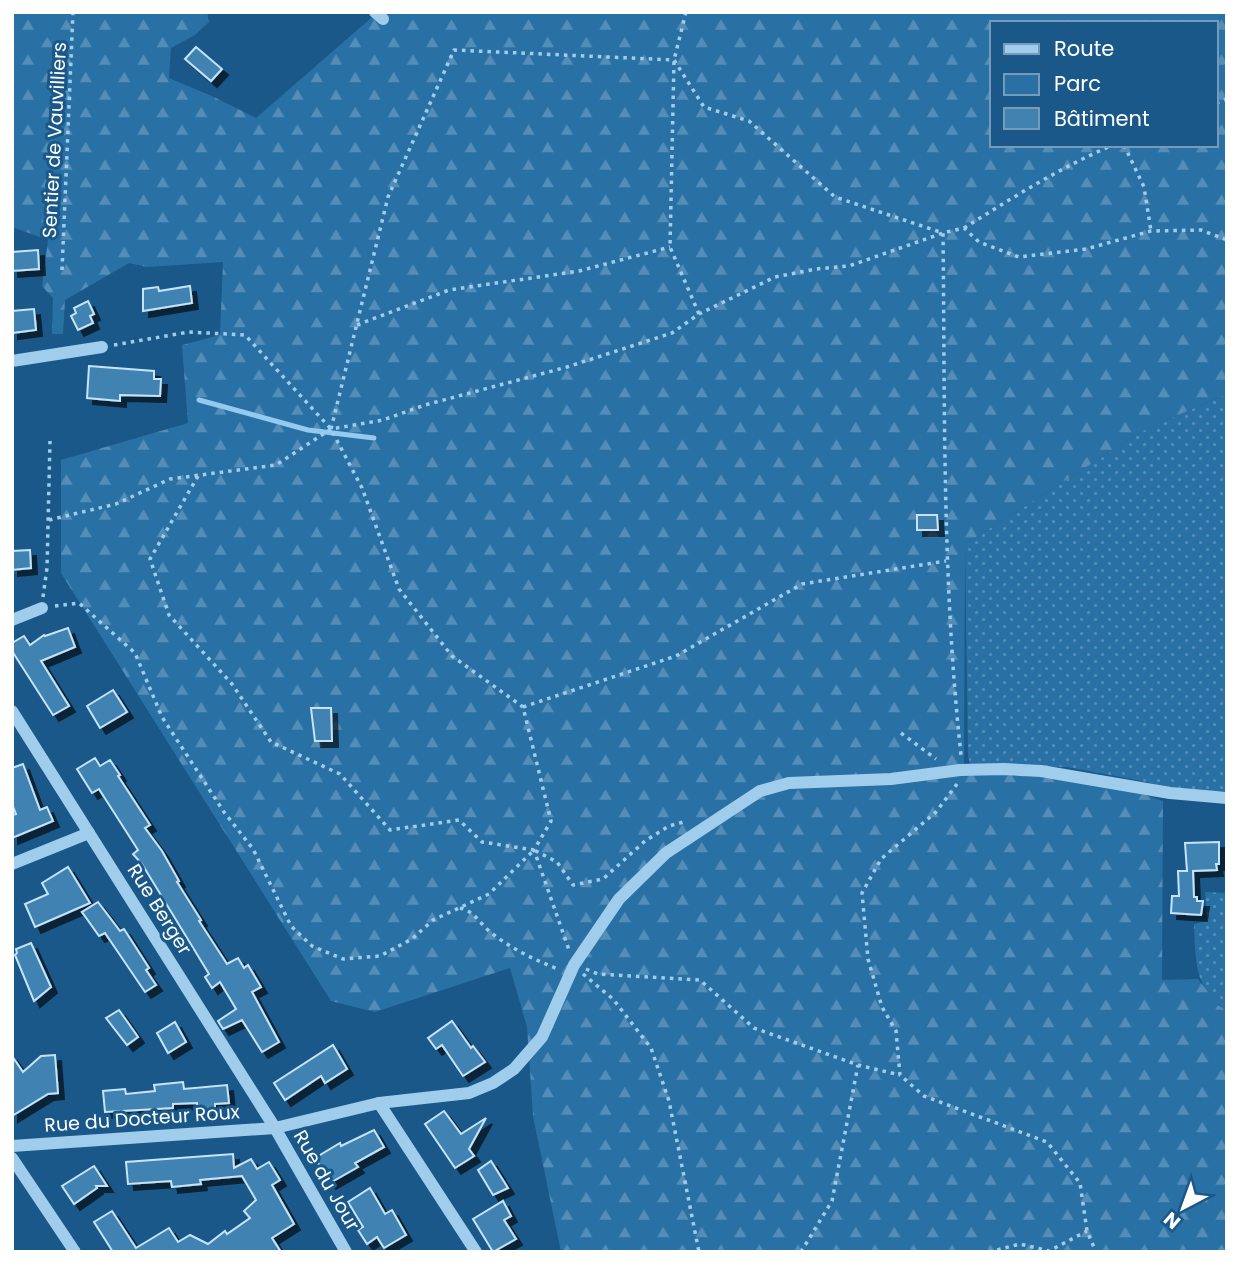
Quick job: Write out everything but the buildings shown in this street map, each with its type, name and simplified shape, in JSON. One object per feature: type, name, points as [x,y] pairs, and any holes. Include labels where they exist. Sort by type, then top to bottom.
[{"type":"street","points":[[12,361],[102,347]]},
{"type":"street","points":[[12,620],[41,608]]},
{"type":"street","name":"Rue Berger","points":[[12,711],[275,1128]]},
{"type":"street","name":"Rue du Docteur Roux","points":[[12,1146],[275,1128],[379,1102],[469,1093],[493,1083],[514,1069],[542,1037],[574,965],[619,899],[666,853],[760,791],[789,783],[891,779],[958,770],[1041,771],[1170,793],[1227,798]]},
{"type":"street","points":[[12,864],[89,833]]},
{"type":"street","points":[[379,1102],[476,1252]]},
{"type":"street","name":"Rue du Jour","points":[[275,1128],[346,1252]]},
{"type":"street","points":[[12,1158],[75,1252]]},
{"type":"path","name":"Sentier de Vauvilliers","points":[[62,270],[74,12]]},
{"type":"path","points":[[686,12],[674,60],[670,247],[699,314]]},
{"type":"path","points":[[331,429],[388,197],[454,50],[674,60]]},
{"type":"path","points":[[674,60],[704,107],[749,121],[835,197],[943,233]]},
{"type":"path","points":[[49,520],[116,504],[170,479],[276,464],[331,429],[383,419],[567,367],[672,333],[699,314],[775,277],[849,266],[964,228],[1089,155],[1108,147]]},
{"type":"path","points":[[1125,147],[1144,187],[1151,231]]},
{"type":"path","points":[[964,228],[978,242],[1019,257],[1086,249],[1151,231],[1201,230],[1227,240]]},
{"type":"path","points":[[900,1075],[896,1031],[882,1007],[868,960],[862,893],[881,859],[936,812],[962,778],[958,770],[946,561],[943,233]]},
{"type":"path","points":[[357,325],[449,290],[579,271],[670,247]]},
{"type":"path","points":[[50,441],[47,568],[41,608],[79,603],[135,653],[162,717],[224,812],[253,849],[291,926],[312,946],[343,959],[380,956],[412,939],[433,919],[489,894],[534,850],[551,821],[523,707],[452,656],[399,589],[362,488],[331,429],[245,335],[189,332],[102,347]]},
{"type":"path","points":[[198,475],[150,559],[169,615],[232,684],[271,742],[340,774],[390,830],[459,820],[482,842],[534,850],[557,862],[573,885],[603,879],[645,841],[668,826],[688,821]]},
{"type":"path","points":[[523,707],[676,656],[802,584],[946,561]]},
{"type":"path","points":[[901,733],[958,770]]},
{"type":"path","points":[[534,850],[574,965],[613,999],[650,1048],[668,1101],[699,1252]]},
{"type":"path","points":[[458,907],[469,910],[490,933],[522,954],[558,969],[574,965],[598,974],[700,981],[754,1027],[858,1065],[900,1075],[924,1096],[1047,1142],[1080,1183],[1087,1231],[1096,1252]]},
{"type":"path","points":[[801,1252],[832,1201],[858,1065]]},
{"type":"path","points":[[989,1252],[1020,1244],[1049,1251],[1087,1231]]},
{"type":"green space","points":[[12,12],[207,12],[209,22],[195,35],[171,48],[169,78],[256,118],[378,12],[1227,12],[1227,394],[1148,428],[965,544],[964,772],[1040,777],[1121,787],[1163,801],[1162,980],[1198,979],[1218,1005],[1227,1011],[1227,1252],[561,1252],[533,1116],[527,1027],[510,968],[375,1012],[331,1001],[61,573],[61,460],[188,423],[182,345],[220,335],[223,262],[147,267],[129,263],[65,300],[63,334],[52,334],[53,298],[42,286],[48,240],[12,227]]},
{"type":"green space","points":[[1227,394],[1227,791],[1179,792],[1147,782],[1067,767],[970,766],[965,544],[1148,428]]},
{"type":"green space","points":[[1205,892],[1227,893],[1227,1011],[1208,993],[1198,972],[1194,924],[1207,921]]},
{"type":"waterway","points":[[199,400],[308,430],[374,438]]}]
